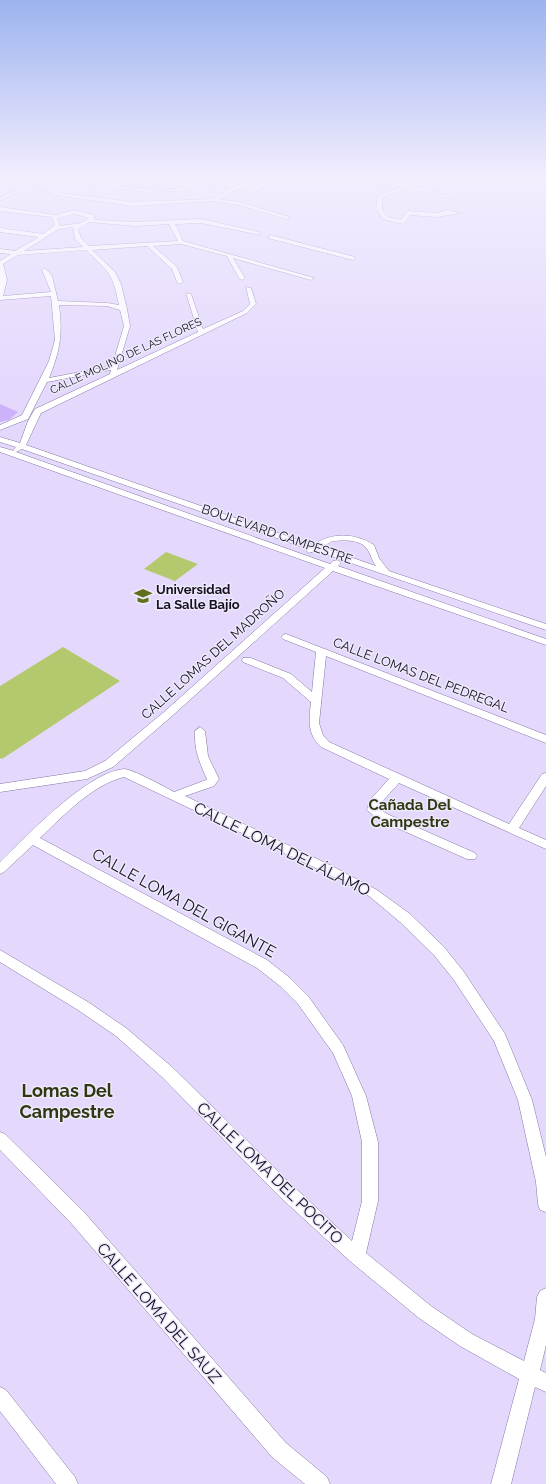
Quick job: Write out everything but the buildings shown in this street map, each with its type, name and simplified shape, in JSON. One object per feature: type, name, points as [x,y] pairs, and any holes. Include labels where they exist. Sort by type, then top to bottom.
[{"type":"street","points":[[28,246],[0,263],[4,278],[4,287],[0,297],[54,294]]},
{"type":"street","points":[[0,251],[16,253],[114,246]]},
{"type":"street","points":[[151,246],[175,268],[180,282]]},
{"type":"street","points":[[198,246],[311,278]]},
{"type":"street","points":[[307,246],[353,258]]},
{"type":"street","points":[[87,248],[112,272],[118,284],[127,326],[116,367]]},
{"type":"street","points":[[228,254],[242,278]]},
{"type":"street","points":[[0,428],[18,421],[25,416],[35,399],[57,349],[58,326],[54,294],[49,275],[45,270]]},
{"type":"street","name":"CALLE MOLINO DE LAS FLORES","points":[[22,447],[33,417],[38,411],[116,367],[144,360],[250,308],[253,304],[253,299],[248,288]]},
{"type":"street","points":[[188,294],[201,332]]},
{"type":"street","points":[[55,302],[70,304],[112,305],[124,309]]},
{"type":"street","points":[[56,309],[70,304]]},
{"type":"street","points":[[42,381],[116,367],[144,360]]},
{"type":"street","points":[[35,399],[55,402]]},
{"type":"street","name":"BOULEVARD CAMPESTRE","points":[[0,439],[546,627]]},
{"type":"street","points":[[11,453],[22,447]]},
{"type":"street","name":"BOULEVARD CAMPESTRE","points":[[0,449],[546,642]]},
{"type":"street","points":[[305,558],[314,548],[337,538],[361,540],[371,547],[376,559],[386,572]]},
{"type":"street","name":"CALLE LOMAS DEL MADROÑO","points":[[0,788],[74,778],[87,775],[101,769],[126,751],[342,557]]},
{"type":"street","name":"CALLE LOMAS DEL PEDREGAL","points":[[286,637],[546,739]]},
{"type":"street","points":[[321,651],[315,700],[314,723],[315,734],[320,741],[327,746],[546,845]]},
{"type":"street","points":[[247,660],[286,676],[315,700]]},
{"type":"street","points":[[174,796],[210,783],[213,779],[199,748],[200,731]]},
{"type":"street","name":"CALLE LOMA DEL ÁLAMO","points":[[32,840],[89,788],[119,773],[131,774],[174,796],[328,868],[373,893],[405,918],[439,951],[459,976],[500,1038],[525,1100],[544,1182],[546,1204]]},
{"type":"street","points":[[512,829],[546,777]]},
{"type":"street","points":[[397,778],[373,804],[373,810],[383,817],[471,856]]},
{"type":"street","points":[[0,869],[32,840]]},
{"type":"street","name":"CALLE LOMA DEL GIGANTE","points":[[32,840],[262,964],[285,982],[303,1000],[338,1049],[358,1096],[370,1142],[370,1201],[357,1256]]},
{"type":"street","name":"CALLE LOMA DEL POCITO","points":[[0,955],[83,1006],[121,1032],[167,1072],[286,1191],[357,1256],[425,1312],[466,1340],[538,1378]]},
{"type":"street","name":"CALLE LOMA DEL SAUZ","points":[[0,1139],[77,1217],[279,1450],[320,1484]]},
{"type":"street","points":[[501,1484],[538,1378],[546,1297]]},
{"type":"street","points":[[0,1396],[68,1484]]},
{"type":"green space","points":[[166,552],[198,564],[175,581],[144,569]]},
{"type":"green space","points":[[63,647],[120,681],[2,759],[0,758],[0,686]]},
{"type":"shaded area","points":[[0,404],[18,412],[9,420],[0,422]]},
{"type":"place","name":"Universidad La Salle Bajío","points":[[143,596]]},
{"type":"district","name":"Cañada Del Campestre","points":[[410,814]]},
{"type":"district","name":"Lomas Del Campestre","points":[[67,1100]]}]
